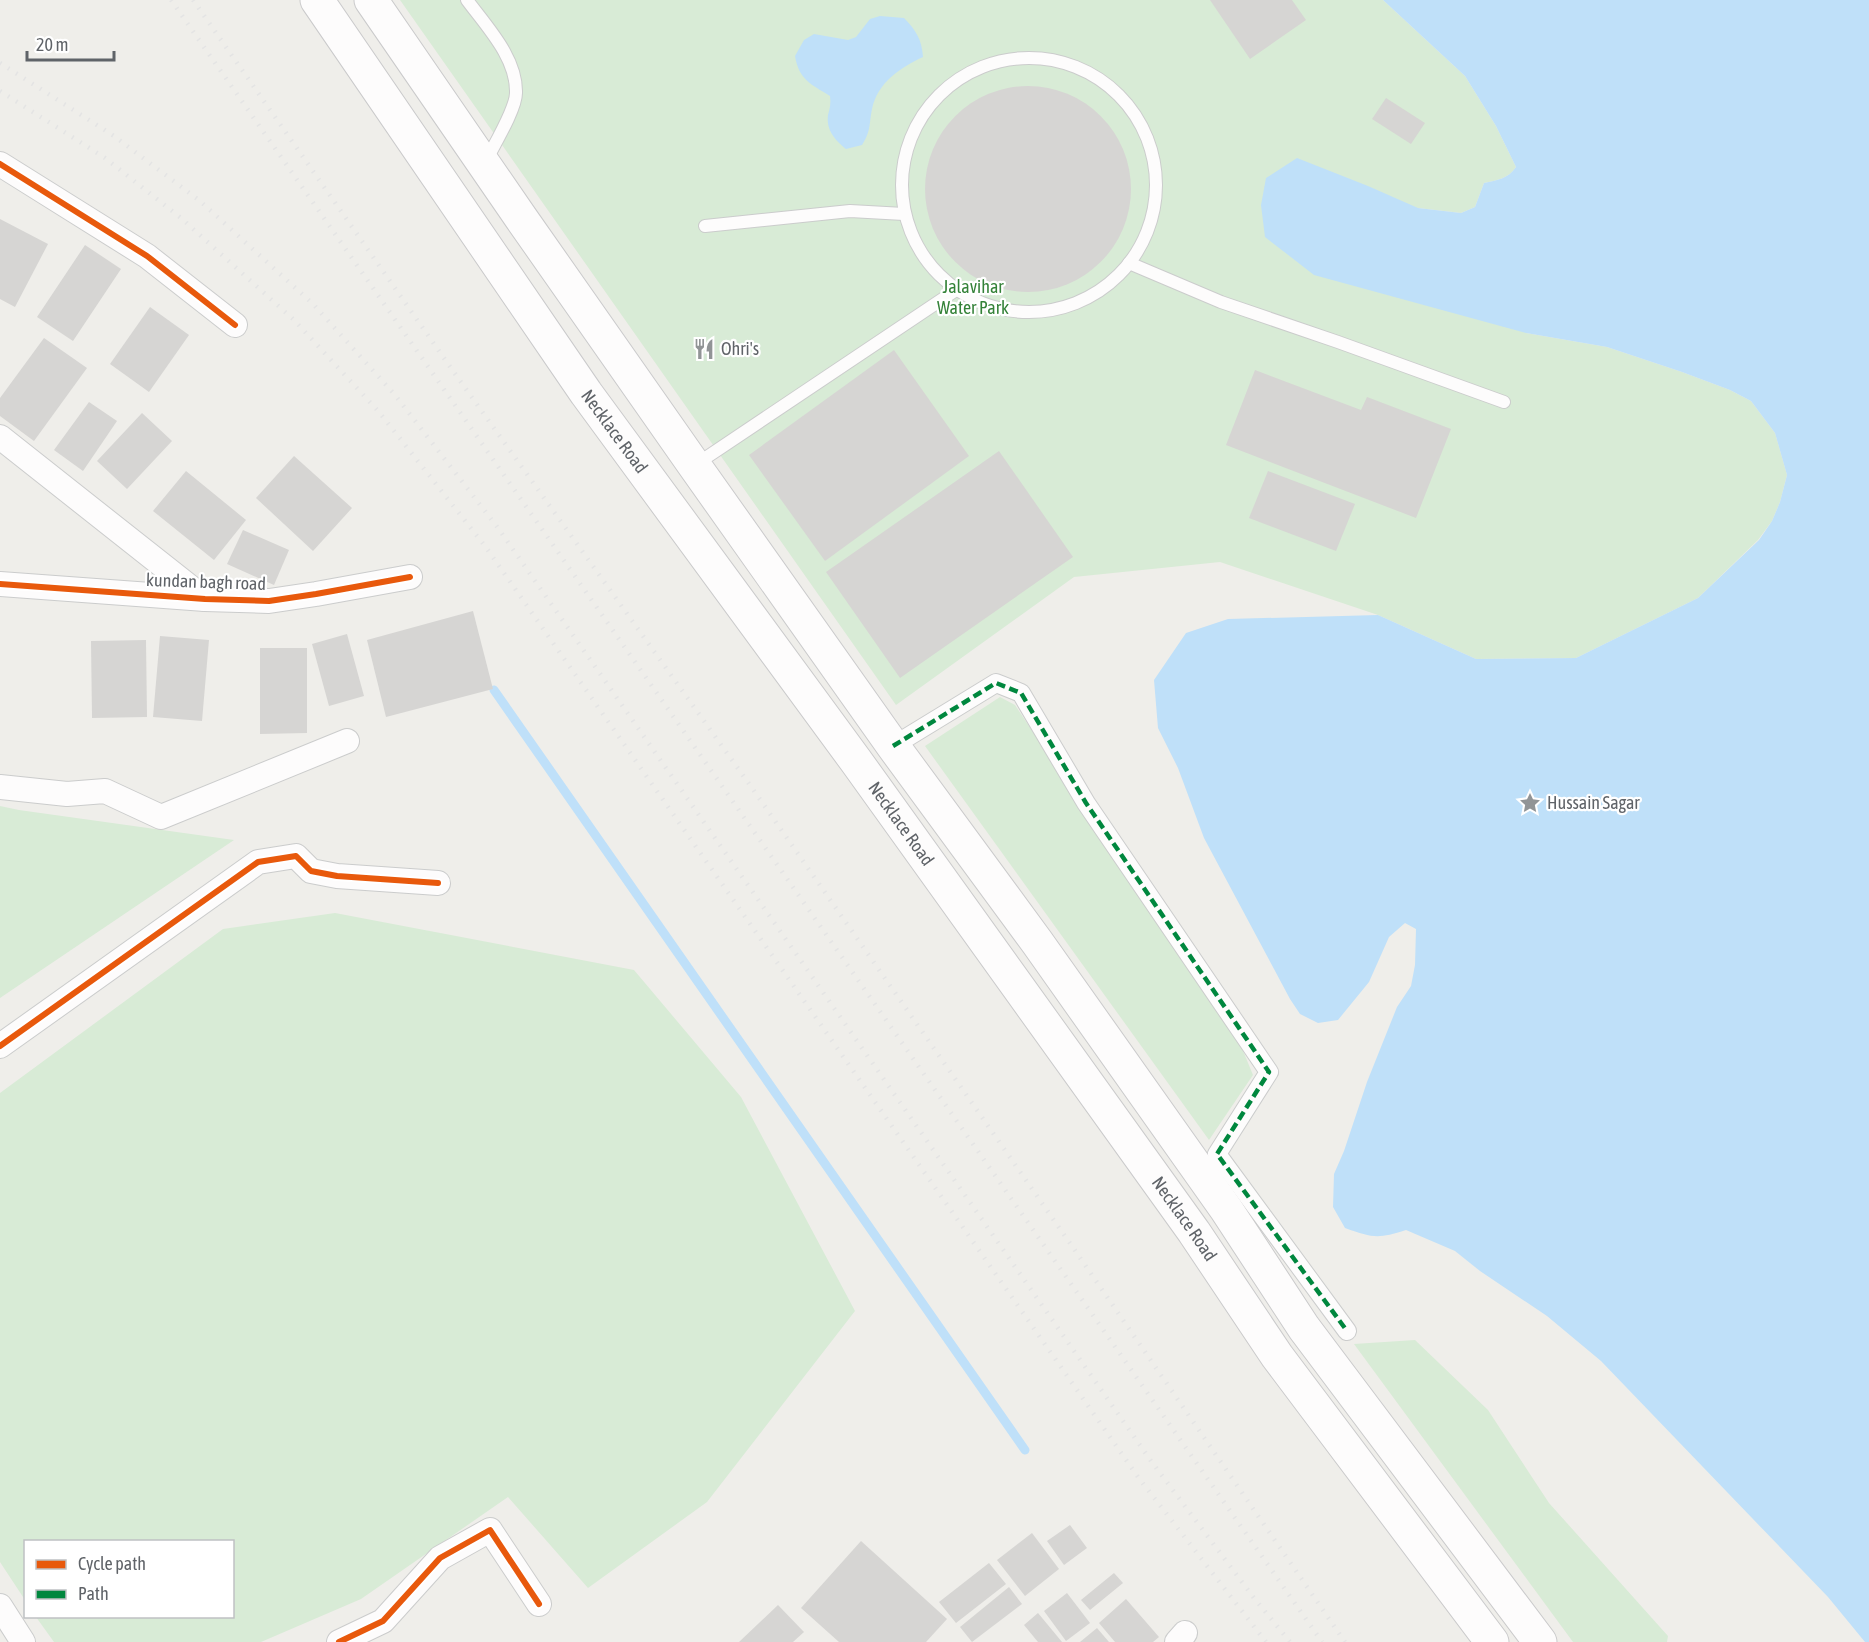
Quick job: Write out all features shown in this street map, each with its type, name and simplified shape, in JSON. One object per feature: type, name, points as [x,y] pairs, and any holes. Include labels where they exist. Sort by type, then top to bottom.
[{"type":"main road","name":"Necklace Road","points":[[317,0],[600,412],[856,760],[1194,1232],[1277,1356],[1492,1642]]},
{"type":"main road","points":[[371,0],[694,465],[1226,1209],[1304,1328],[1540,1642]]},
{"type":"main road","points":[[484,245],[521,218]]},
{"type":"main road","points":[[546,335],[584,308]]},
{"type":"street","points":[[0,164],[147,256],[235,325]]},
{"type":"street","points":[[0,437],[205,599]]},
{"type":"street","name":"kundan bagh road","points":[[0,584],[205,599],[269,601],[410,577]]},
{"type":"street","points":[[893,746],[996,683],[1021,693],[1086,803],[1269,1072],[1217,1154],[1347,1331]]},
{"type":"street","points":[[0,787],[66,794],[105,790],[161,817],[347,741]]},
{"type":"street","points":[[0,1046],[258,862],[296,856],[310,871],[338,876],[438,883]]},
{"type":"street","points":[[339,1642],[383,1621],[440,1558],[490,1530],[539,1604]]},
{"type":"street","points":[[0,1606],[23,1642]]},
{"type":"lane","points":[[467,0],[511,64],[517,94],[484,165]]},
{"type":"lane","points":[[1034,56],[1079,67],[1118,92],[1144,130],[1156,176],[1151,222],[1129,264],[1101,290],[1066,307],[1028,313],[990,307],[956,290],[923,257],[904,214],[902,167],[917,123],[947,87],[955,81],[987,64],[1034,56]]},
{"type":"lane","points":[[705,226],[850,211],[904,214]]},
{"type":"lane","points":[[1129,264],[1221,302],[1504,402]]},
{"type":"lane","points":[[694,465],[956,290]]},
{"type":"green space","name":"Jalavihar Water Park","points":[[400,0],[1383,0],[1465,76],[1496,126],[1516,167],[1506,177],[1484,183],[1475,207],[1461,213],[1418,208],[1526,333],[1607,347],[1730,390],[1751,401],[1775,433],[1787,475],[1780,502],[1772,521],[1758,540],[1698,598],[1576,658],[1476,659],[1378,615],[1220,562],[1074,577],[896,705]]},
{"type":"green space","points":[[1000,697],[1015,705],[1239,1041],[1253,1075],[1209,1140],[925,746]]},
{"type":"green space","points":[[0,806],[19,810],[234,840],[0,998]]},
{"type":"green space","points":[[335,913],[634,970],[741,1097],[855,1311],[707,1502],[588,1588],[508,1497],[361,1599],[261,1642],[54,1642],[37,1618],[234,1618],[234,1540],[24,1540],[24,1598],[0,1562],[0,1093],[223,929]]},
{"type":"green space","points":[[1415,1340],[1488,1410],[1549,1503],[1668,1636],[1667,1642],[1573,1642],[1354,1344]]},
{"type":"water","name":"Hussain Sagar","points":[[1383,0],[1869,0],[1869,1642],[1865,1642],[1828,1597],[1601,1361],[1547,1316],[1480,1271],[1455,1251],[1406,1230],[1376,1236],[1345,1228],[1333,1207],[1334,1174],[1397,1007],[1411,986],[1415,965],[1416,929],[1405,923],[1389,937],[1369,982],[1338,1020],[1318,1023],[1300,1014],[1204,838],[1178,768],[1158,728],[1154,680],[1186,633],[1228,619],[1378,615],[1476,659],[1576,658],[1698,598],[1759,540],[1772,521],[1780,502],[1787,475],[1775,433],[1751,401],[1730,390],[1607,347],[1526,333],[1314,275],[1265,237],[1261,205],[1266,178],[1297,158],[1418,208],[1461,213],[1475,207],[1484,183],[1506,177],[1516,167],[1496,126],[1465,76]]},
{"type":"water","points":[[880,16],[904,18],[918,36],[923,57],[898,71],[879,91],[865,140],[862,145],[846,149],[835,138],[828,125],[830,96],[803,76],[799,71],[795,56],[804,40],[814,34],[848,40],[856,37],[870,19]]},
{"type":"building","points":[[1210,0],[1292,0],[1306,20],[1250,59]]},
{"type":"building","points":[[1018,86],[1038,86],[1058,90],[1077,98],[1094,109],[1108,123],[1127,159],[1131,189],[1127,219],[1119,238],[1108,255],[1094,269],[1058,288],[1038,292],[1018,292],[998,288],[979,280],[962,269],[948,255],[929,219],[925,199],[925,179],[929,159],[937,140],[948,123],[962,109],[998,90]]},
{"type":"building","points":[[1386,98],[1425,123],[1411,144],[1372,119]]},
{"type":"building","points":[[0,219],[48,244],[15,307],[0,299]]},
{"type":"building","points":[[85,245],[121,269],[73,341],[37,317]]},
{"type":"building","points":[[150,307],[189,335],[149,392],[110,364]]},
{"type":"building","points":[[44,338],[87,368],[34,441],[0,416],[0,398]]},
{"type":"building","points":[[894,350],[969,456],[825,561],[749,455]]},
{"type":"building","points":[[1255,370],[1361,410],[1367,397],[1451,429],[1416,518],[1226,445]]},
{"type":"building","points":[[89,402],[117,421],[83,471],[54,450]]},
{"type":"building","points":[[142,413],[172,441],[127,489],[97,461]]},
{"type":"building","points":[[999,451],[1073,557],[900,678],[826,572]]},
{"type":"building","points":[[294,456],[352,508],[313,551],[256,498]]},
{"type":"building","points":[[186,471],[246,520],[214,560],[153,511]]},
{"type":"building","points":[[1268,471],[1355,504],[1336,551],[1249,518]]},
{"type":"building","points":[[243,530],[289,550],[274,585],[227,564]]},
{"type":"building","points":[[473,611],[493,689],[386,717],[367,640]]},
{"type":"building","points":[[347,634],[364,696],[329,706],[312,644]]},
{"type":"building","points":[[160,636],[209,640],[202,721],[153,717]]},
{"type":"building","points":[[146,640],[147,717],[92,718],[91,641]]},
{"type":"building","points":[[260,648],[307,648],[307,733],[260,734]]},
{"type":"building","points":[[1070,1525],[1087,1548],[1064,1565],[1047,1541]]},
{"type":"building","points":[[1032,1533],[1059,1569],[1025,1596],[997,1560]]},
{"type":"building","points":[[861,1541],[947,1619],[926,1642],[839,1642],[801,1608]]},
{"type":"building","points":[[989,1563],[1006,1584],[956,1623],[939,1602]]},
{"type":"building","points":[[1114,1573],[1123,1583],[1090,1610],[1081,1600]]},
{"type":"building","points":[[1009,1587],[1022,1604],[972,1642],[960,1627]]},
{"type":"building","points":[[1067,1593],[1090,1623],[1066,1641],[1044,1611]]},
{"type":"building","points":[[1126,1599],[1159,1637],[1153,1642],[1115,1642],[1099,1623]]},
{"type":"building","points":[[778,1605],[804,1632],[793,1642],[739,1642]]},
{"type":"building","points":[[1038,1613],[1062,1642],[1038,1642],[1024,1625]]},
{"type":"building","points":[[1097,1628],[1109,1642],[1080,1642]]},
{"type":"waterway","points":[[494,690],[1025,1450]]},
{"type":"railway","points":[[171,0],[1322,1642]]},
{"type":"railway","points":[[193,0],[453,371],[752,788],[1345,1642]]},
{"type":"railway","points":[[0,63],[114,136],[200,201],[313,304],[395,395],[498,528],[1151,1461],[1290,1642]]},
{"type":"railway","points":[[0,91],[105,158],[181,218],[294,320],[379,412],[485,546],[1138,1477],[1266,1642]]},
{"type":"marked path","points":[[893,746],[996,683],[1021,693],[1086,803],[1269,1072],[1217,1154],[1347,1331]]},
{"type":"cycle path","points":[[0,164],[147,256],[235,325]]},
{"type":"cycle path","points":[[0,584],[205,599],[269,601],[410,577]]},
{"type":"cycle path","points":[[0,1046],[258,862],[296,856],[311,871],[337,876],[438,883]]},
{"type":"cycle path","points":[[339,1642],[383,1621],[440,1558],[490,1530],[539,1604]]},
{"type":"place","name":"Ohri's","points":[[704,349]]},
{"type":"place","name":"Hussain Sagar","points":[[1530,803]]}]
